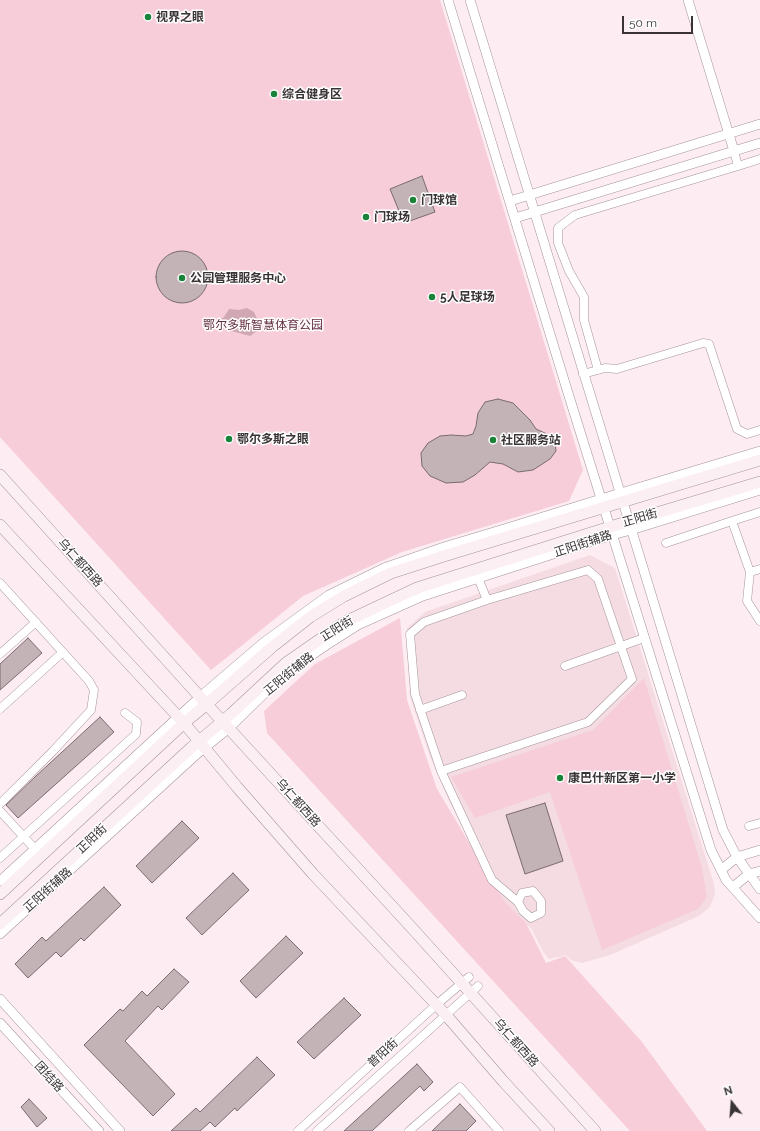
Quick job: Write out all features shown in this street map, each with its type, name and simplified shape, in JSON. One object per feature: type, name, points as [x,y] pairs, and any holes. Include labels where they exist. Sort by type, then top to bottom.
[{"type":"main road","points":[[0,894],[181,720],[310,617],[344,596],[391,573],[602,503],[760,460]]},
{"type":"main road","name":"乌仁都西路","points":[[0,475],[204,701],[474,989],[595,1131]]},
{"type":"main road","name":"正阳街","points":[[0,924],[226,724],[231,714],[286,663],[345,622],[417,588],[630,526],[760,482]]},
{"type":"main road","points":[[0,525],[181,720],[313,874],[446,1015],[549,1131]]},
{"type":"street","points":[[448,0],[602,503],[711,850],[726,880],[760,918]]},
{"type":"street","points":[[470,0],[528,195],[723,830],[737,857],[760,889]]},
{"type":"street","points":[[688,0],[738,166]]},
{"type":"street","points":[[510,201],[760,124]]},
{"type":"street","points":[[515,218],[760,143]]},
{"type":"street","points":[[598,370],[584,320],[584,297],[569,271],[558,243],[558,228],[575,215],[760,159]]},
{"type":"street","points":[[583,374],[605,368],[617,369],[703,343],[709,344],[737,429],[747,434],[760,430]]},
{"type":"street","points":[[621,498],[760,451]]},
{"type":"street","points":[[630,526],[760,490]]},
{"type":"street","points":[[666,543],[760,512]]},
{"type":"street","points":[[732,521],[750,572],[747,601],[760,621]]},
{"type":"street","name":"正阳街辅路","points":[[226,724],[300,663],[358,626],[423,596],[611,531]]},
{"type":"street","points":[[750,572],[760,569]]},
{"type":"street","points":[[441,771],[588,722],[632,679],[598,579],[588,570],[487,600],[424,622],[410,634],[415,694],[441,771],[492,880],[518,902]]},
{"type":"street","points":[[478,578],[487,600]]},
{"type":"street","points":[[0,583],[90,680],[94,690],[91,710],[53,751],[0,804]]},
{"type":"street","points":[[0,596],[7,590]]},
{"type":"street","points":[[0,654],[36,622]]},
{"type":"street","points":[[565,666],[644,638]]},
{"type":"street","points":[[0,709],[63,652]]},
{"type":"street","points":[[420,710],[462,695]]},
{"type":"street","points":[[0,858],[136,734],[137,722],[125,713]]},
{"type":"street","points":[[0,881],[181,720]]},
{"type":"street","name":"正阳街辅路","points":[[0,934],[202,745]]},
{"type":"street","points":[[0,811],[35,849]]},
{"type":"street","points":[[749,826],[760,823]]},
{"type":"street","points":[[721,870],[737,857],[760,850]]},
{"type":"street","points":[[733,887],[749,874],[760,871]]},
{"type":"street","name":"普阳街","points":[[298,1131],[465,980]]},
{"type":"street","name":"普阳街","points":[[317,1131],[474,989]]},
{"type":"street","points":[[0,999],[120,1131]]},
{"type":"street","name":"团结路","points":[[0,1023],[99,1131]]},
{"type":"street","points":[[409,1131],[460,1087],[499,1131]]},
{"type":"shaded area","points":[[247,308],[254,312],[258,321],[257,331],[250,336],[217,327],[216,323],[224,317],[229,309],[239,310]]},
{"type":"shaded area","name":"康巴什新区第一小学","points":[[590,555],[615,568],[714,884],[715,895],[709,908],[699,916],[610,955],[582,963],[571,960],[566,955],[549,959],[544,953],[531,928],[519,919],[496,893],[449,801],[429,754],[410,697],[407,628],[425,612]]},
{"type":"green space","name":"鄂尔多斯智慧体育公园","points":[[0,0],[440,0],[583,470],[569,501],[402,552],[303,596],[211,670],[0,437]]},
{"type":"green space","points":[[400,618],[407,700],[437,789],[504,901],[526,923],[546,963],[565,956],[642,1042],[707,1131],[630,1131],[267,733],[264,711],[315,664]]},
{"type":"green space","points":[[644,678],[702,868],[707,897],[698,909],[602,950],[550,792],[475,818],[451,777],[593,730]]},
{"type":"building","name":"门球馆","points":[[422,176],[435,212],[404,223],[390,189]]},
{"type":"building","name":"公园管理服务中心","points":[[182,251],[192,253],[200,259],[206,267],[208,277],[206,287],[200,295],[192,301],[182,303],[172,301],[164,295],[158,287],[156,277],[158,267],[164,259],[172,253]]},
{"type":"building","name":"社区服务站","points":[[498,399],[513,403],[530,420],[536,429],[549,435],[555,443],[556,451],[550,459],[533,470],[518,472],[503,464],[490,462],[475,475],[463,482],[446,483],[430,476],[422,466],[421,453],[428,443],[440,436],[466,436],[473,434],[478,413],[485,402]]},
{"type":"building","points":[[28,638],[42,653],[0,690],[0,664]]},
{"type":"building","points":[[100,717],[114,732],[18,818],[6,805]]},
{"type":"building","points":[[545,803],[563,861],[525,874],[506,815]]},
{"type":"building","points":[[182,821],[199,838],[152,883],[136,866]]},
{"type":"building","points":[[233,873],[249,890],[202,935],[186,918]]},
{"type":"building","points":[[104,887],[121,905],[84,941],[81,938],[61,957],[56,952],[28,978],[15,964],[42,937],[46,941]]},
{"type":"building","points":[[286,936],[303,953],[256,998],[240,981]]},
{"type":"building","points":[[174,969],[189,982],[162,1010],[158,1006],[125,1041],[175,1094],[153,1116],[84,1045],[120,1009],[123,1011],[142,991],[147,996]]},
{"type":"building","points":[[344,998],[361,1015],[314,1059],[297,1042]]},
{"type":"building","points":[[257,1057],[275,1075],[237,1111],[235,1108],[215,1127],[210,1122],[200,1131],[171,1131],[196,1108],[200,1112]]},
{"type":"building","points":[[417,1064],[433,1082],[424,1091],[420,1086],[372,1131],[344,1131]]},
{"type":"building","points":[[29,1099],[47,1118],[37,1127],[21,1107]]},
{"type":"building","points":[[460,1104],[476,1121],[466,1131],[432,1131]]},
{"type":"place","name":"视界之眼","points":[[148,17]]},
{"type":"place","name":"综合健身区","points":[[274,94]]},
{"type":"place","name":"门球馆","points":[[413,200]]},
{"type":"place","name":"门球场","points":[[366,217]]},
{"type":"place","name":"公园管理服务中心","points":[[182,278]]},
{"type":"place","name":"5人足球场","points":[[432,297]]},
{"type":"place","name":"鄂尔多斯之眼","points":[[229,439]]},
{"type":"place","name":"社区服务站","points":[[493,440]]},
{"type":"place","name":"康巴什新区第一小学","points":[[560,778]]}]
